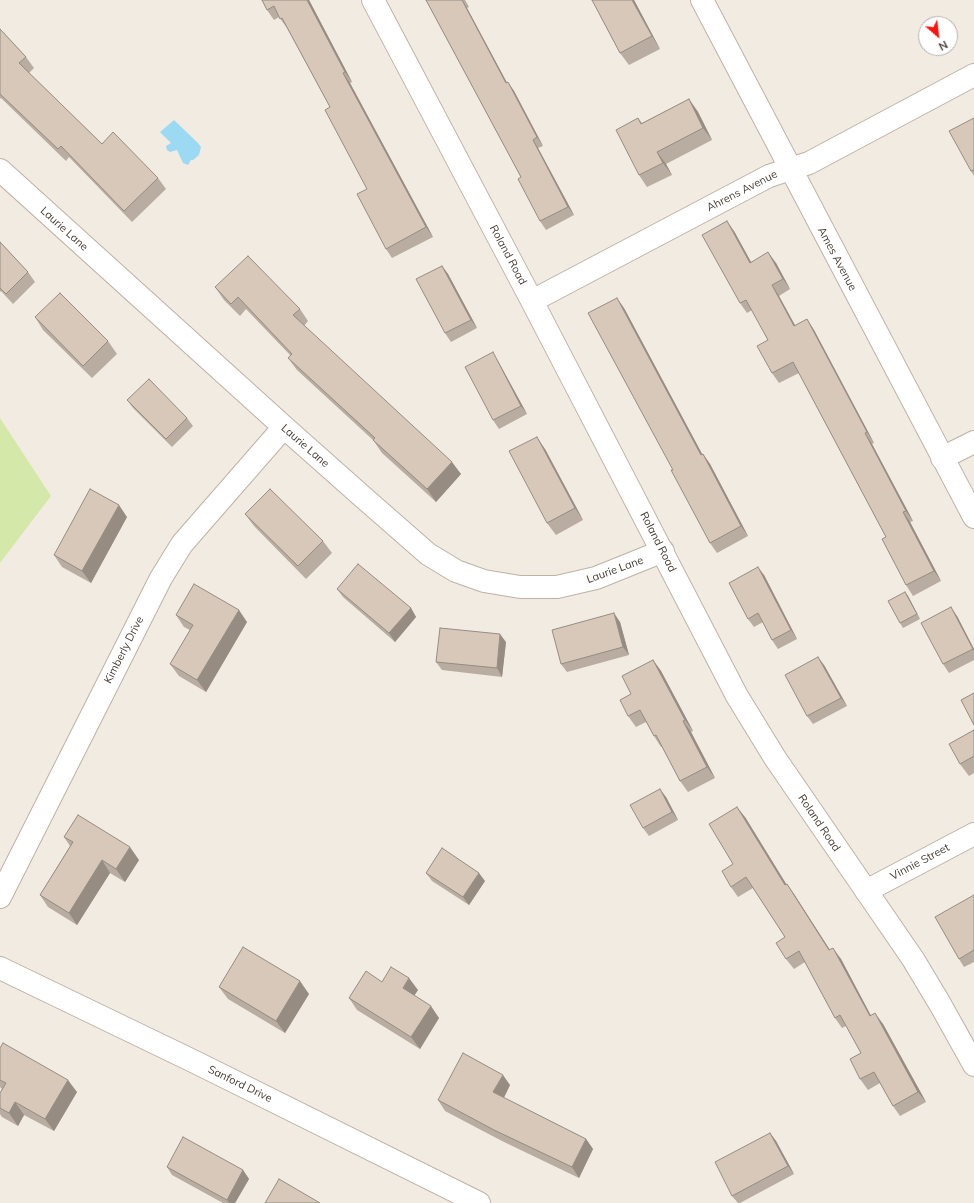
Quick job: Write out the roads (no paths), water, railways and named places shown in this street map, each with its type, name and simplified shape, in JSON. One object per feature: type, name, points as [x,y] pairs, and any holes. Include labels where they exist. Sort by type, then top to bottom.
[{"type":"street","name":"Roland Road","points":[[372,0],[532,301],[737,696],[775,758],[913,959],[974,1065]]},
{"type":"street","name":"Ames Avenue","points":[[702,0],[974,517]]},
{"type":"street","name":"Ahrens Avenue","points":[[532,301],[769,176],[809,163],[974,75]]},
{"type":"street","name":"Laurie Lane","points":[[0,170],[284,427],[428,554],[456,570],[484,581],[520,587],[557,586],[596,578],[663,551]]},
{"type":"street","name":"Kimberly Drive","points":[[0,897],[161,578],[182,544],[284,427]]},
{"type":"street","points":[[942,458],[974,442]]},
{"type":"street","name":"Vinnie Street","points":[[866,891],[974,834]]},
{"type":"street","name":"Sanford Drive","points":[[0,968],[195,1062],[479,1203]]},
{"type":"water","points":[[174,120],[201,147],[199,155],[191,160],[188,165],[183,163],[177,150],[170,152],[167,150],[166,146],[171,143],[160,132]]}]
